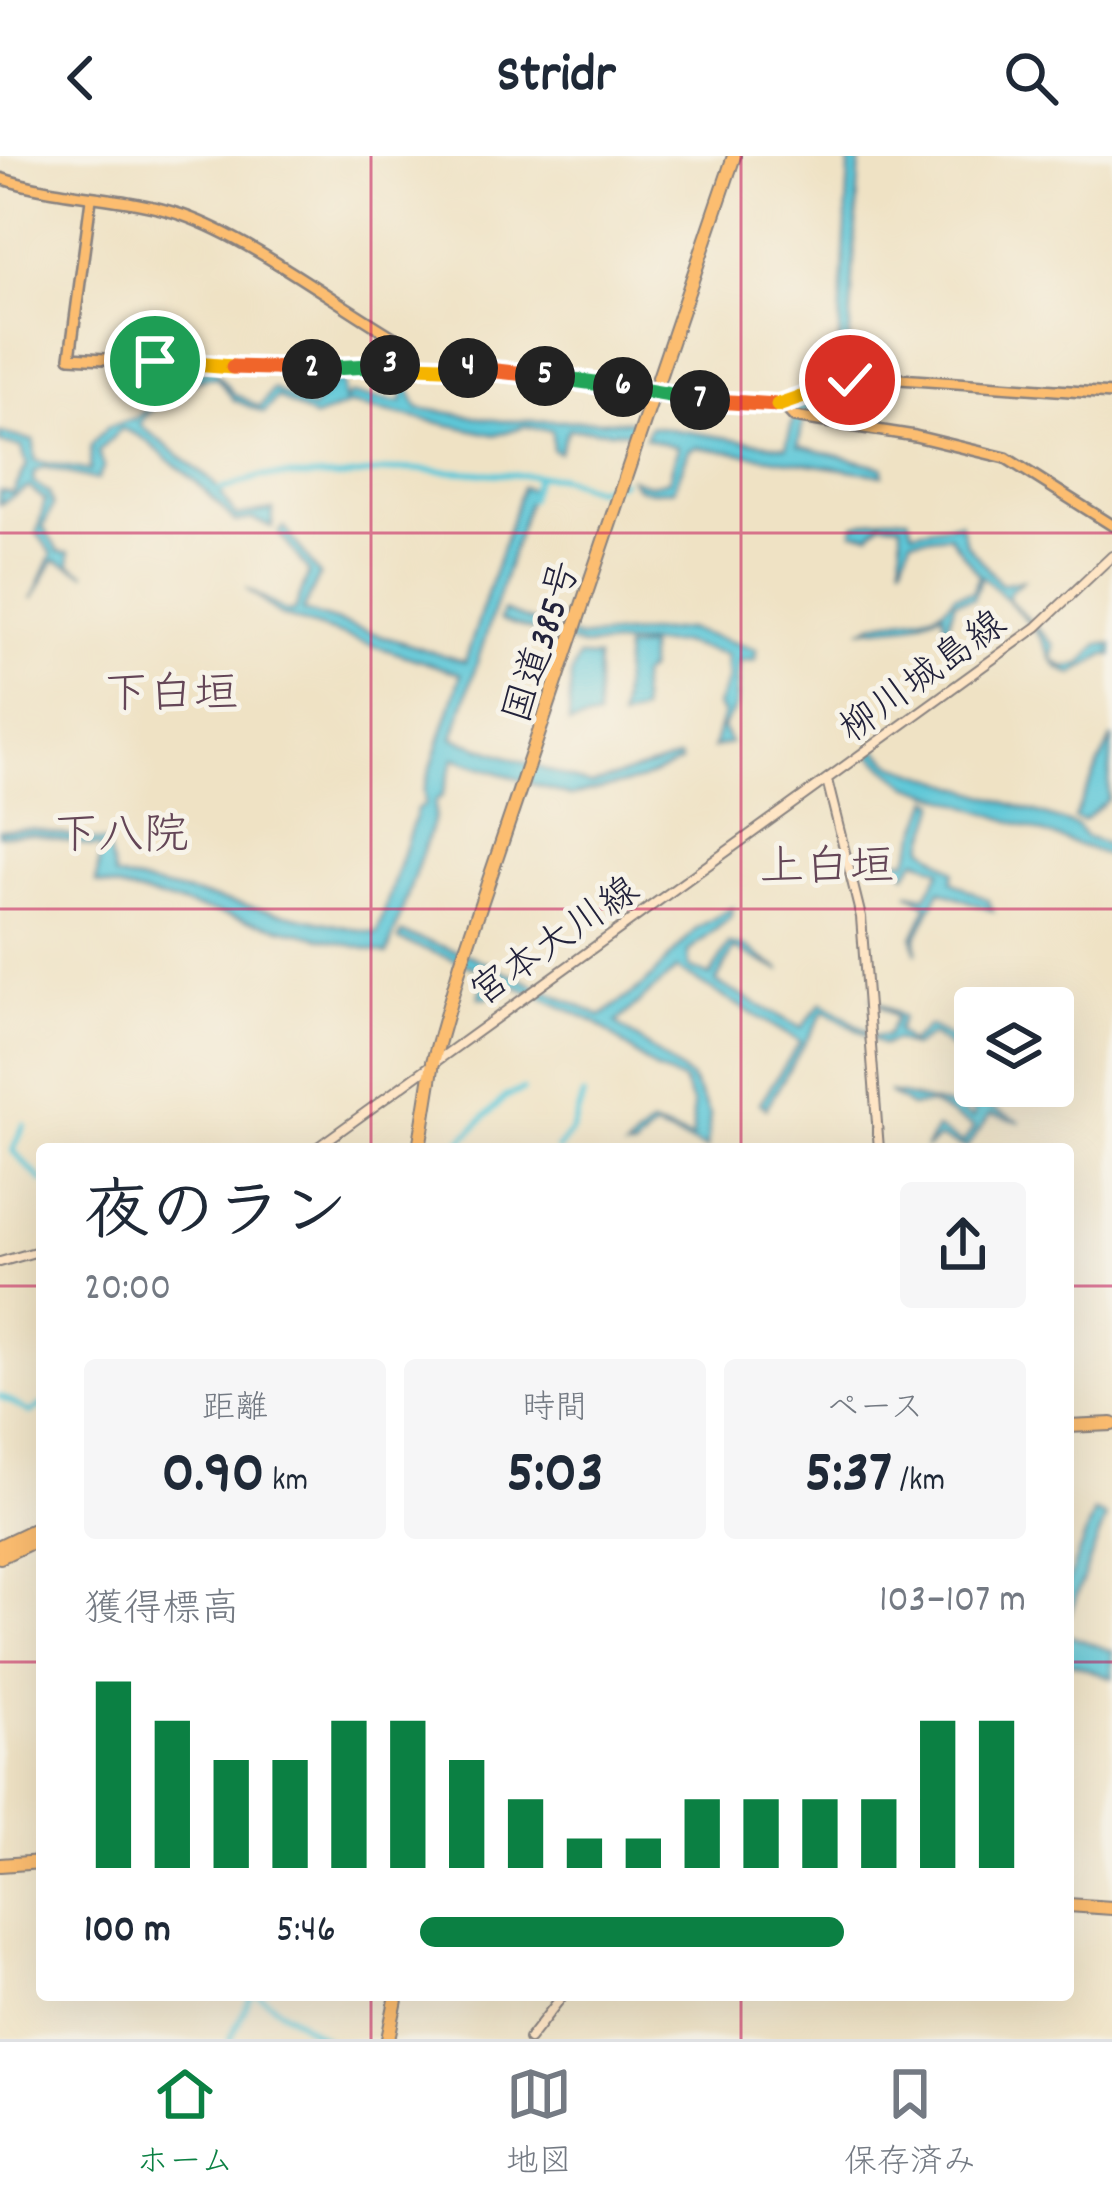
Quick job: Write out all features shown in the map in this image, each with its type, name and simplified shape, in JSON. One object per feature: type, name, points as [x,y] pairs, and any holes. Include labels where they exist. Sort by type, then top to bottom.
[{"type":"highway","name":"国道385号","points":[[420,1143],[433,1062],[463,956],[734,156]]},
{"type":"highway","points":[[1074,1423],[1112,1421]]},
{"type":"highway","points":[[0,1546],[36,1529]]},
{"type":"highway","points":[[0,1557],[36,1540]]},
{"type":"highway","points":[[0,1864],[36,1862]]},
{"type":"highway","points":[[1074,1905],[1112,1908]]},
{"type":"highway","points":[[388,2039],[396,2001]]},
{"type":"main road","points":[[0,178],[141,205],[204,225],[400,341],[407,349],[408,364]]},
{"type":"main road","points":[[91,199],[70,357],[299,370],[408,364],[496,368],[724,404],[783,405],[871,377],[1112,394]]},
{"type":"main road","points":[[783,405],[794,417],[915,436],[1006,458],[1112,525]]},
{"type":"main road","name":"柳川城島線","points":[[879,1143],[861,917],[827,780],[1037,627],[1112,556]]},
{"type":"main road","name":"宮本大川線","points":[[324,1143],[827,780]]},
{"type":"main road","points":[[0,1262],[36,1252]]},
{"type":"main road","points":[[529,2039],[558,2001]]},
{"type":"water","points":[[850,156],[860,157],[846,395],[805,412],[798,446],[883,467],[883,475],[697,447],[689,450],[674,489],[637,487],[631,478],[648,485],[669,480],[678,447],[645,438],[650,426],[786,447],[796,407],[836,391]]},
{"type":"water","points":[[412,368],[408,386],[418,408],[502,421],[636,421],[632,432],[568,429],[559,453],[553,450],[552,431],[525,426],[496,435],[350,404],[315,418],[277,397],[264,413],[234,400],[217,378],[197,381],[162,401],[140,425],[213,482],[236,516],[273,510],[272,527],[252,519],[235,522],[148,442],[121,429],[98,452],[104,467],[97,480],[44,467],[34,472],[33,482],[49,493],[53,506],[43,527],[59,552],[69,553],[70,565],[86,574],[54,560],[32,599],[52,554],[37,533],[45,500],[29,487],[0,504],[0,491],[13,493],[27,465],[22,447],[0,443],[0,433],[34,441],[35,461],[90,471],[91,445],[107,427],[136,418],[194,370],[214,370],[233,393],[260,407],[273,389],[312,409],[342,375],[344,402],[351,394],[402,402],[407,371]]},
{"type":"water","points":[[522,487],[532,490],[453,738],[590,785],[679,758],[681,762],[641,780],[570,796],[454,758],[442,796],[435,801],[435,816],[387,954],[96,883],[101,848],[32,834],[0,835],[0,830],[32,829],[107,843],[115,877],[377,934],[417,810],[425,805],[424,790],[461,674],[280,615],[246,588],[287,612],[295,610],[309,572],[279,533],[284,527],[320,575],[303,611],[465,662]]},
{"type":"water","points":[[886,517],[908,517],[913,531],[960,522],[966,543],[1001,584],[1023,580],[1009,592],[1009,600],[1054,645],[1052,658],[1031,626],[982,576],[973,599],[955,601],[945,636],[943,612],[909,625],[864,629],[938,611],[954,595],[972,592],[979,575],[949,535],[911,539],[902,565],[901,524],[881,522],[870,534],[853,532],[854,525]]},
{"type":"water","points":[[503,611],[578,638],[686,629],[756,649],[755,660],[739,661],[735,708],[722,728],[730,743],[713,748],[723,714],[717,706],[728,679],[726,655],[681,643],[581,646],[500,620]]},
{"type":"water","points":[[1099,644],[1112,644],[1112,655],[1105,654],[1073,674],[1053,659],[1065,668],[1081,664]]},
{"type":"water","points":[[648,647],[648,669],[640,676],[641,712],[620,719],[625,649]]},
{"type":"water","points":[[579,657],[597,658],[597,718],[569,724],[571,675]]},
{"type":"water","points":[[1112,737],[1108,800],[1083,821],[1074,818]]},
{"type":"water","points":[[875,748],[894,765],[1077,826],[1085,837],[1112,846],[1112,857],[908,785],[868,753]]},
{"type":"water","points":[[931,799],[938,803],[924,847],[954,871],[952,881],[988,900],[993,911],[940,890],[916,938],[917,954],[913,937],[928,905],[908,893],[926,896],[941,870],[917,859],[906,874],[893,863],[849,851],[907,861]]},
{"type":"water","points":[[732,908],[731,917],[688,952],[689,967],[710,976],[729,944],[746,947],[782,971],[734,949],[716,982],[801,1028],[822,1003],[874,1036],[887,1036],[896,1018],[871,997],[902,1017],[897,1031],[909,1043],[929,1026],[954,1040],[954,1051],[932,1035],[912,1047],[895,1040],[883,1045],[824,1011],[766,1108],[760,1103],[800,1042],[677,969],[616,1023],[691,1079],[710,1114],[708,1143],[692,1143],[654,1128],[640,1143],[632,1143],[651,1125],[693,1139],[693,1105],[683,1081],[656,1070],[595,1022],[498,978],[488,998],[479,997],[485,977],[480,969],[399,940],[402,933],[471,956],[601,1016],[644,985],[697,928]]},
{"type":"water","points":[[888,1092],[953,1107],[973,1118],[975,1113],[969,1107],[990,1107],[1021,1122],[991,1114],[970,1143],[963,1143],[974,1127],[929,1103],[911,1107]]},
{"type":"water","points":[[937,1129],[963,1143],[939,1138],[929,1143]]},
{"type":"water","points":[[1094,1512],[1106,1517],[1074,1603],[1074,1565]]},
{"type":"water","points":[[1074,1637],[1112,1651],[1112,1678],[1074,1664]]},
{"type":"waterway","points":[[217,491],[262,476],[341,477],[404,469],[559,477],[595,489],[622,481]]},
{"type":"waterway","points":[[530,499],[536,479]]},
{"type":"waterway","points":[[459,1143],[505,1097],[523,1090]]},
{"type":"waterway","points":[[562,1143],[583,1096]]},
{"type":"waterway","points":[[24,1125],[13,1151],[36,1175]]},
{"type":"waterway","points":[[0,1396],[30,1413],[36,1409]]},
{"type":"waterway","points":[[230,2039],[249,2001]]},
{"type":"waterway","points":[[268,2001],[324,2039]]},
{"type":"district","name":"下白垣","points":[[171,691]]},
{"type":"district","name":"下八院","points":[[121,832]]},
{"type":"district","name":"上白垣","points":[[827,864]]},
{"type":"route","points":[[155,361],[299,370],[408,364],[496,368],[759,407],[783,405],[850,380]]}]
